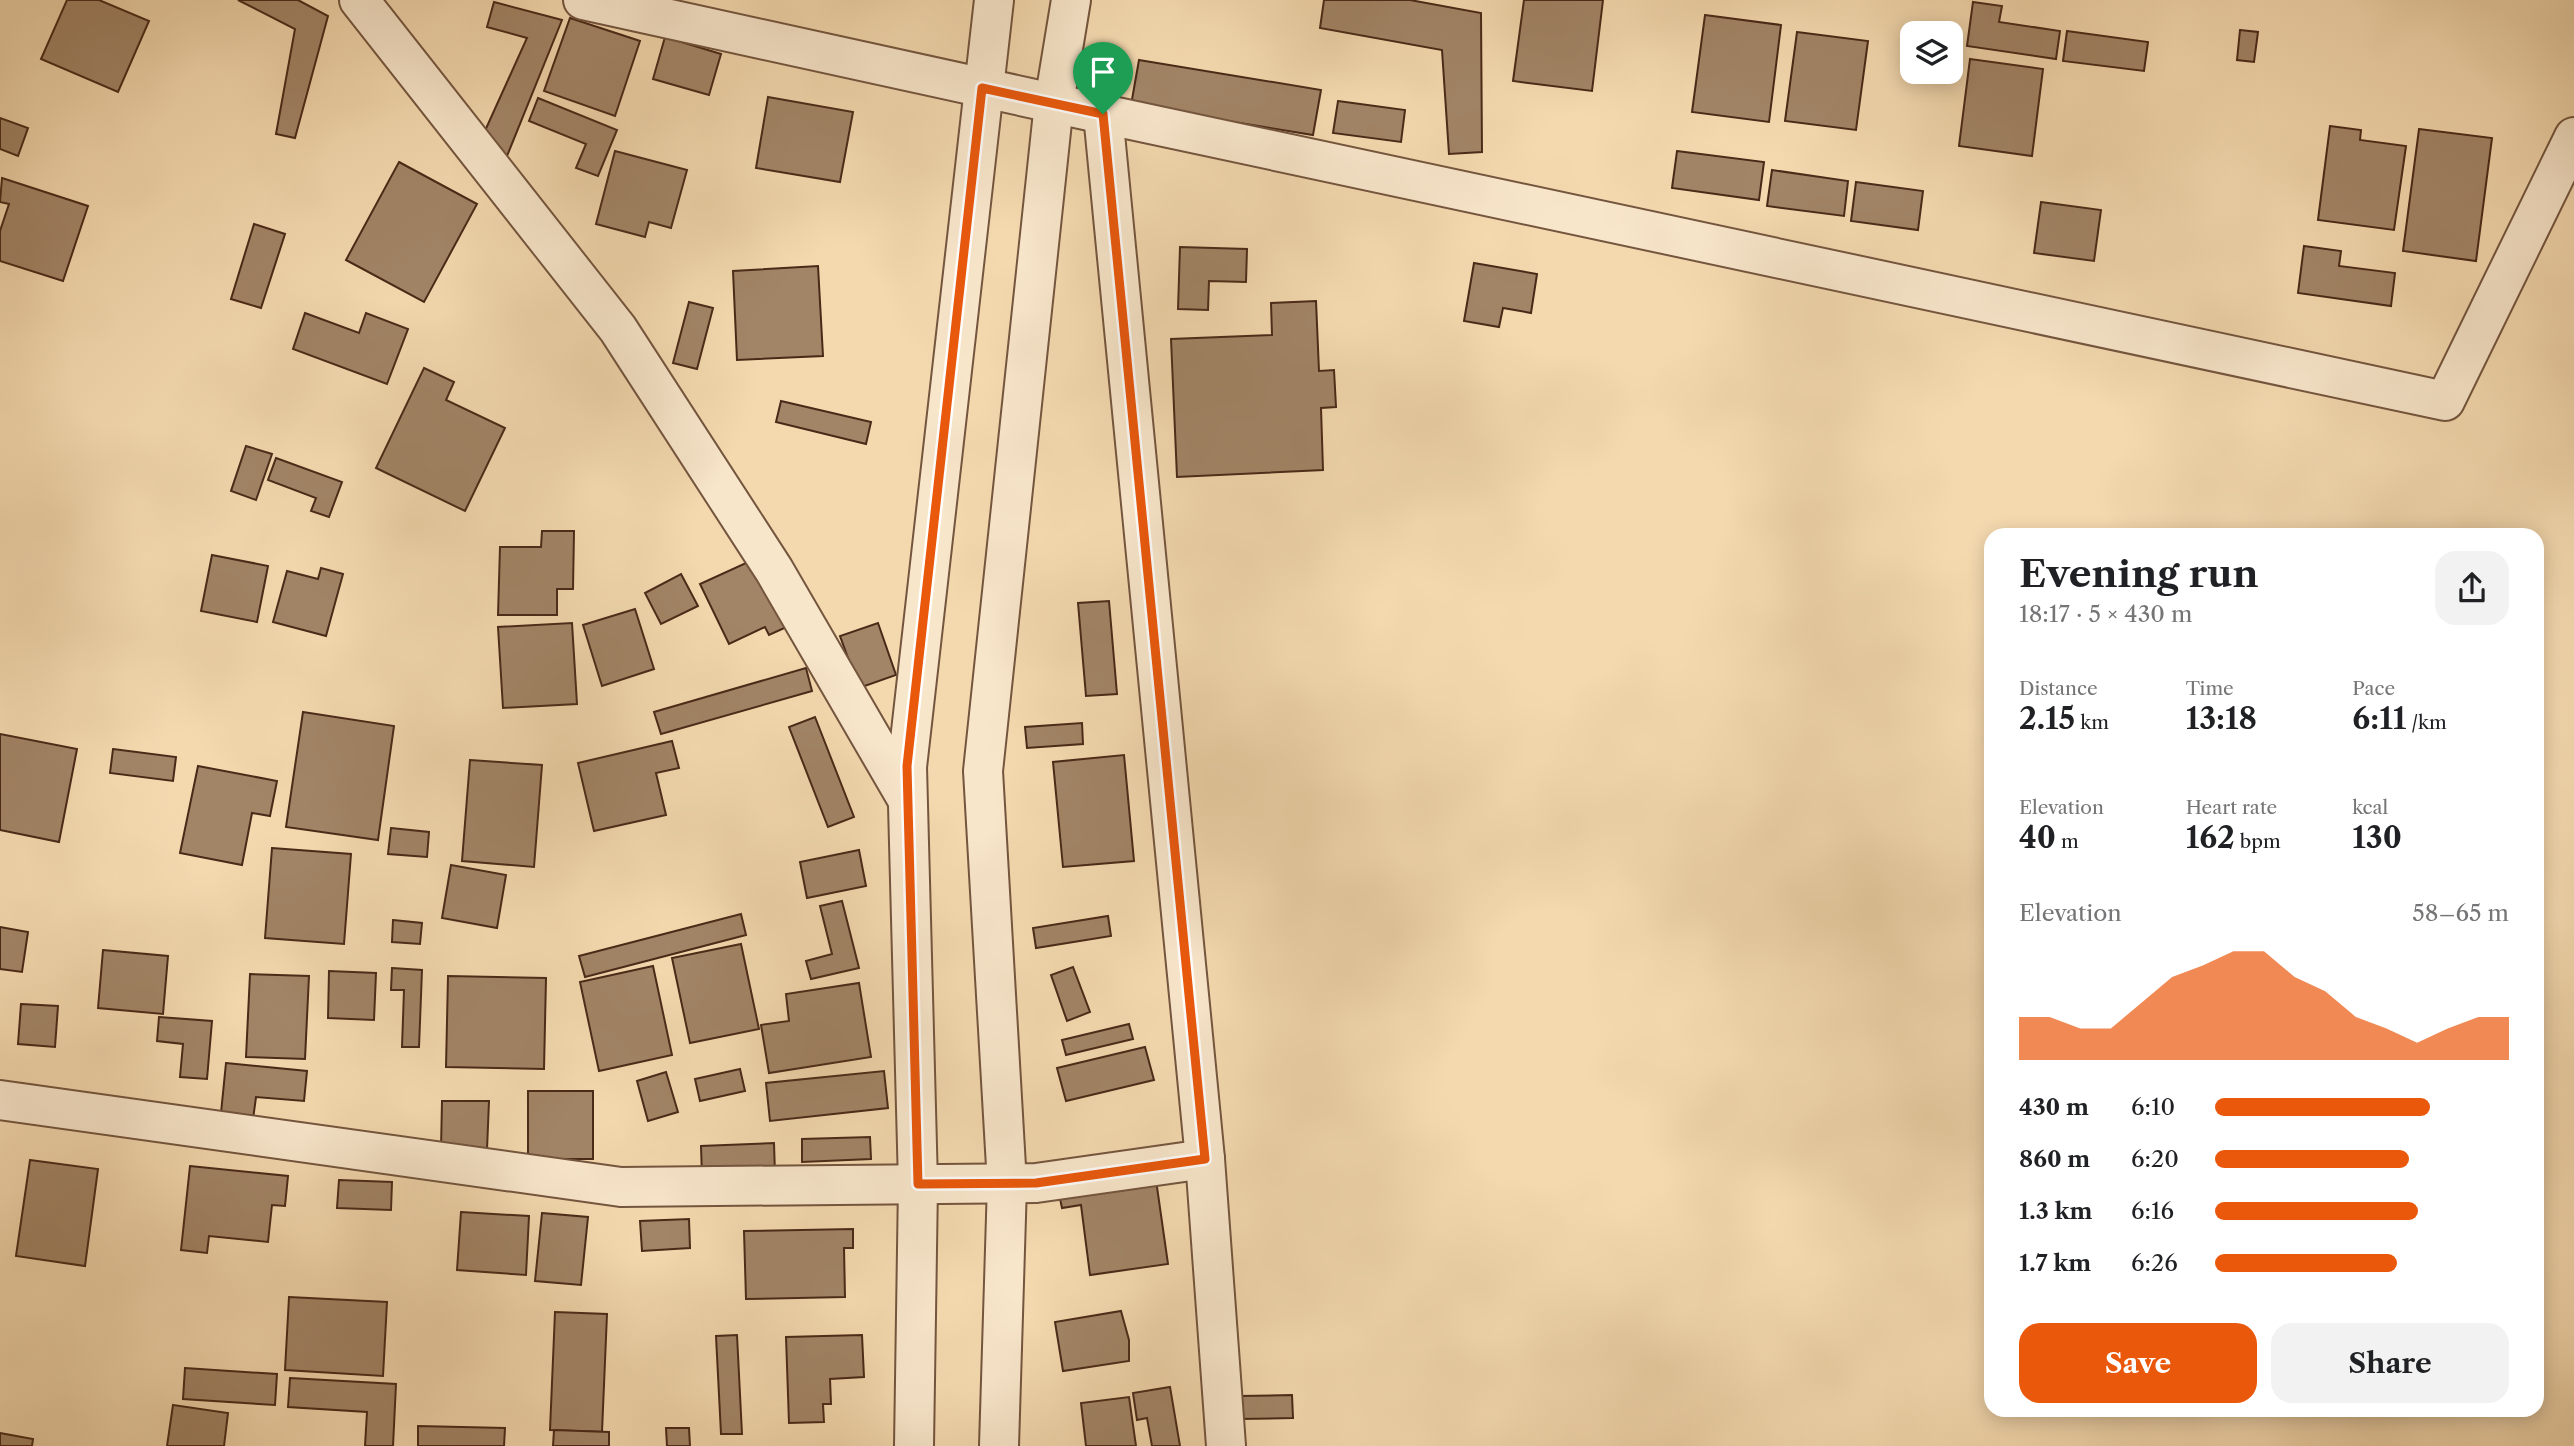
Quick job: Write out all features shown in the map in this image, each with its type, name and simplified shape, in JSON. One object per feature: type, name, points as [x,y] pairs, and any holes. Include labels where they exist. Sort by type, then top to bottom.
[{"type":"street","points":[[359,0],[618,329],[774,570],[908,801]]},
{"type":"street","points":[[583,0],[2445,401],[2574,137]]},
{"type":"street","points":[[914,1446],[918,1184],[909,753],[993,0]]},
{"type":"street","points":[[999,1446],[1007,1184],[983,771],[1054,103],[1071,0]]},
{"type":"street","points":[[1103,114],[1205,1159],[1226,1446]]},
{"type":"street","points":[[0,1100],[621,1187],[1036,1183],[1205,1159]]},
{"type":"building","points":[[67,0],[99,0],[149,21],[118,92],[41,59]]},
{"type":"building","points":[[238,0],[298,0],[328,16],[295,138],[276,134],[295,29]]},
{"type":"building","points":[[1324,0],[1410,0],[1481,13],[1482,152],[1449,154],[1442,50],[1320,28]]},
{"type":"building","points":[[1524,0],[1603,0],[1592,91],[1513,81]]},
{"type":"building","points":[[494,2],[562,20],[507,156],[479,144],[527,38],[487,27]]},
{"type":"building","points":[[1973,2],[2002,6],[1999,22],[2060,31],[2056,59],[1967,46]]},
{"type":"building","points":[[1705,15],[1781,25],[1769,122],[1692,112]]},
{"type":"building","points":[[570,18],[640,41],[615,116],[544,91]]},
{"type":"building","points":[[2240,30],[2258,32],[2254,62],[2237,60]]},
{"type":"building","points":[[2067,31],[2148,42],[2144,71],[2063,61]]},
{"type":"building","points":[[1797,32],[1868,41],[1856,130],[1785,121]]},
{"type":"building","points":[[665,37],[721,54],[709,95],[653,79]]},
{"type":"building","points":[[1970,59],[2043,69],[2032,156],[1959,146]]},
{"type":"building","points":[[1139,60],[1321,90],[1313,135],[1131,105]]},
{"type":"building","points":[[768,97],[853,112],[840,182],[756,168]]},
{"type":"building","points":[[538,98],[617,130],[598,176],[576,168],[586,144],[529,121]]},
{"type":"building","points":[[1338,101],[1405,110],[1401,142],[1333,133]]},
{"type":"building","points":[[0,118],[28,128],[18,156],[0,149]]},
{"type":"building","points":[[2330,126],[2361,130],[2360,140],[2406,146],[2394,230],[2318,220]]},
{"type":"building","points":[[2419,129],[2492,138],[2476,261],[2403,251]]},
{"type":"building","points":[[615,151],[687,170],[671,228],[649,222],[645,237],[596,224]]},
{"type":"building","points":[[1677,151],[1764,162],[1759,200],[1672,188]]},
{"type":"building","points":[[399,162],[477,204],[424,302],[346,260]]},
{"type":"building","points":[[1772,170],[1848,181],[1844,216],[1767,206]]},
{"type":"building","points":[[2,178],[88,206],[63,281],[0,261],[0,231],[9,204],[0,202]]},
{"type":"building","points":[[1856,182],[1923,191],[1918,230],[1851,221]]},
{"type":"building","points":[[2041,202],[2101,210],[2094,261],[2034,253]]},
{"type":"building","points":[[254,224],[285,234],[261,308],[231,299]]},
{"type":"building","points":[[2304,246],[2341,251],[2339,266],[2395,273],[2391,306],[2298,293]]},
{"type":"building","points":[[1180,247],[1247,249],[1246,282],[1209,281],[1208,310],[1178,309]]},
{"type":"building","points":[[1474,263],[1537,274],[1531,313],[1503,308],[1499,327],[1464,321]]},
{"type":"building","points":[[818,266],[823,356],[737,360],[733,271]]},
{"type":"building","points":[[1316,301],[1319,371],[1334,370],[1336,407],[1321,408],[1323,470],[1177,477],[1171,339],[1272,335],[1271,303]]},
{"type":"building","points":[[689,302],[713,308],[697,369],[673,363]]},
{"type":"building","points":[[305,313],[359,333],[366,313],[408,329],[387,384],[293,349]]},
{"type":"building","points":[[424,368],[454,382],[446,400],[505,428],[465,511],[376,468]]},
{"type":"building","points":[[781,401],[871,422],[866,444],[776,422]]},
{"type":"building","points":[[246,446],[272,454],[256,500],[231,491]]},
{"type":"building","points":[[276,458],[342,482],[329,517],[311,511],[316,498],[268,480]]},
{"type":"building","points":[[542,531],[574,531],[573,589],[557,589],[557,615],[498,615],[500,547],[541,547]]},
{"type":"building","points":[[212,555],[268,566],[257,622],[201,611]]},
{"type":"building","points":[[759,557],[791,625],[769,635],[765,627],[729,644],[700,584]]},
{"type":"building","points":[[321,568],[343,574],[326,636],[273,622],[287,571],[318,579]]},
{"type":"building","points":[[681,574],[698,606],[661,624],[645,593]]},
{"type":"building","points":[[1109,601],[1117,694],[1086,696],[1078,603]]},
{"type":"building","points":[[635,609],[654,669],[602,686],[583,625]]},
{"type":"building","points":[[572,623],[577,704],[503,708],[498,627]]},
{"type":"building","points":[[878,623],[896,675],[859,688],[840,636]]},
{"type":"building","points":[[806,668],[812,691],[661,734],[654,712]]},
{"type":"building","points":[[303,712],[394,726],[378,840],[286,827]]},
{"type":"building","points":[[815,717],[854,817],[828,827],[789,727]]},
{"type":"building","points":[[1082,723],[1083,744],[1027,748],[1025,727]]},
{"type":"building","points":[[0,734],[77,749],[59,842],[0,830]]},
{"type":"building","points":[[672,741],[679,768],[656,773],[666,815],[594,831],[578,763]]},
{"type":"building","points":[[113,749],[176,757],[173,781],[110,773]]},
{"type":"building","points":[[1124,755],[1134,861],[1063,867],[1053,762]]},
{"type":"building","points":[[470,760],[542,765],[534,867],[462,861]]},
{"type":"building","points":[[198,766],[277,781],[270,816],[252,813],[242,865],[180,853]]},
{"type":"building","points":[[391,828],[429,832],[427,857],[388,854]]},
{"type":"building","points":[[272,848],[351,854],[344,944],[265,938]]},
{"type":"building","points":[[859,850],[866,886],[807,898],[800,862]]},
{"type":"building","points":[[451,865],[506,875],[497,928],[442,918]]},
{"type":"building","points":[[842,901],[859,968],[811,979],[806,961],[832,954],[820,906]]},
{"type":"building","points":[[741,914],[746,935],[585,977],[579,956]]},
{"type":"building","points":[[1108,916],[1111,936],[1036,948],[1033,928]]},
{"type":"building","points":[[393,920],[422,923],[420,944],[392,942]]},
{"type":"building","points":[[0,927],[28,932],[22,972],[0,969]]},
{"type":"building","points":[[741,944],[759,1029],[690,1043],[672,958]]},
{"type":"building","points":[[103,950],[168,956],[163,1014],[98,1008]]},
{"type":"building","points":[[653,966],[672,1055],[599,1071],[580,982]]},
{"type":"building","points":[[1073,967],[1090,1012],[1067,1021],[1051,975]]},
{"type":"building","points":[[392,968],[422,970],[419,1047],[402,1047],[404,990],[391,990]]},
{"type":"building","points":[[329,971],[376,973],[374,1020],[328,1018]]},
{"type":"building","points":[[250,974],[309,976],[305,1059],[246,1057]]},
{"type":"building","points":[[448,976],[546,978],[544,1069],[446,1067]]},
{"type":"building","points":[[859,983],[871,1057],[769,1073],[761,1025],[789,1021],[786,994]]},
{"type":"building","points":[[21,1004],[58,1006],[55,1047],[18,1044]]},
{"type":"building","points":[[159,1017],[212,1021],[207,1079],[180,1077],[183,1044],[157,1041]]},
{"type":"building","points":[[1129,1024],[1133,1039],[1066,1055],[1062,1040]]},
{"type":"building","points":[[1145,1047],[1154,1080],[1066,1101],[1057,1068]]},
{"type":"building","points":[[226,1063],[307,1071],[304,1101],[256,1097],[252,1127],[220,1123]]},
{"type":"building","points":[[740,1069],[745,1091],[700,1101],[695,1079]]},
{"type":"building","points":[[884,1071],[888,1108],[770,1121],[766,1083]]},
{"type":"building","points":[[666,1072],[678,1112],[648,1121],[637,1081]]},
{"type":"building","points":[[528,1091],[593,1091],[593,1159],[528,1159]]},
{"type":"building","points":[[442,1101],[489,1101],[487,1150],[441,1149]]},
{"type":"building","points":[[870,1137],[871,1159],[802,1162],[802,1139]]},
{"type":"building","points":[[774,1143],[775,1175],[702,1177],[701,1146]]},
{"type":"building","points":[[30,1160],[98,1169],[85,1266],[16,1256]]},
{"type":"building","points":[[190,1166],[288,1176],[285,1206],[272,1205],[268,1242],[209,1236],[207,1253],[181,1250]]},
{"type":"building","points":[[339,1180],[392,1182],[391,1210],[337,1208]]},
{"type":"building","points":[[1156,1180],[1168,1264],[1090,1275],[1081,1205],[1062,1208],[1059,1194]]},
{"type":"building","points":[[461,1212],[529,1216],[526,1275],[457,1270]]},
{"type":"building","points":[[542,1213],[588,1217],[581,1285],[535,1281]]},
{"type":"building","points":[[689,1219],[690,1248],[642,1251],[640,1221]]},
{"type":"building","points":[[853,1229],[853,1248],[844,1248],[845,1297],[746,1299],[744,1231]]},
{"type":"building","points":[[289,1297],[387,1302],[383,1376],[285,1370]]},
{"type":"building","points":[[1121,1311],[1129,1340],[1129,1361],[1063,1371],[1055,1322]]},
{"type":"building","points":[[555,1312],[607,1314],[602,1432],[550,1430]]},
{"type":"building","points":[[737,1335],[742,1434],[721,1434],[716,1336]]},
{"type":"building","points":[[862,1335],[864,1377],[830,1379],[831,1404],[823,1404],[824,1422],[789,1423],[786,1337]]},
{"type":"building","points":[[185,1368],[277,1374],[275,1405],[183,1399]]},
{"type":"building","points":[[290,1378],[396,1384],[393,1446],[365,1446],[367,1412],[288,1407]]},
{"type":"building","points":[[1170,1387],[1180,1446],[1152,1446],[1147,1418],[1137,1420],[1133,1393]]},
{"type":"building","points":[[1292,1395],[1293,1418],[1239,1419],[1239,1396]]},
{"type":"building","points":[[1129,1397],[1136,1446],[1086,1446],[1081,1403]]},
{"type":"building","points":[[173,1405],[228,1413],[224,1446],[167,1446]]},
{"type":"building","points":[[418,1426],[505,1428],[504,1446],[418,1446]]},
{"type":"building","points":[[666,1428],[689,1428],[690,1446],[667,1446]]},
{"type":"building","points":[[554,1430],[609,1432],[609,1446],[553,1446]]},
{"type":"building","points":[[0,1433],[33,1439],[32,1446],[0,1446]]},
{"type":"route","points":[[982,88],[1103,114],[1205,1159],[1036,1183],[918,1184],[907,766],[982,88]]}]
